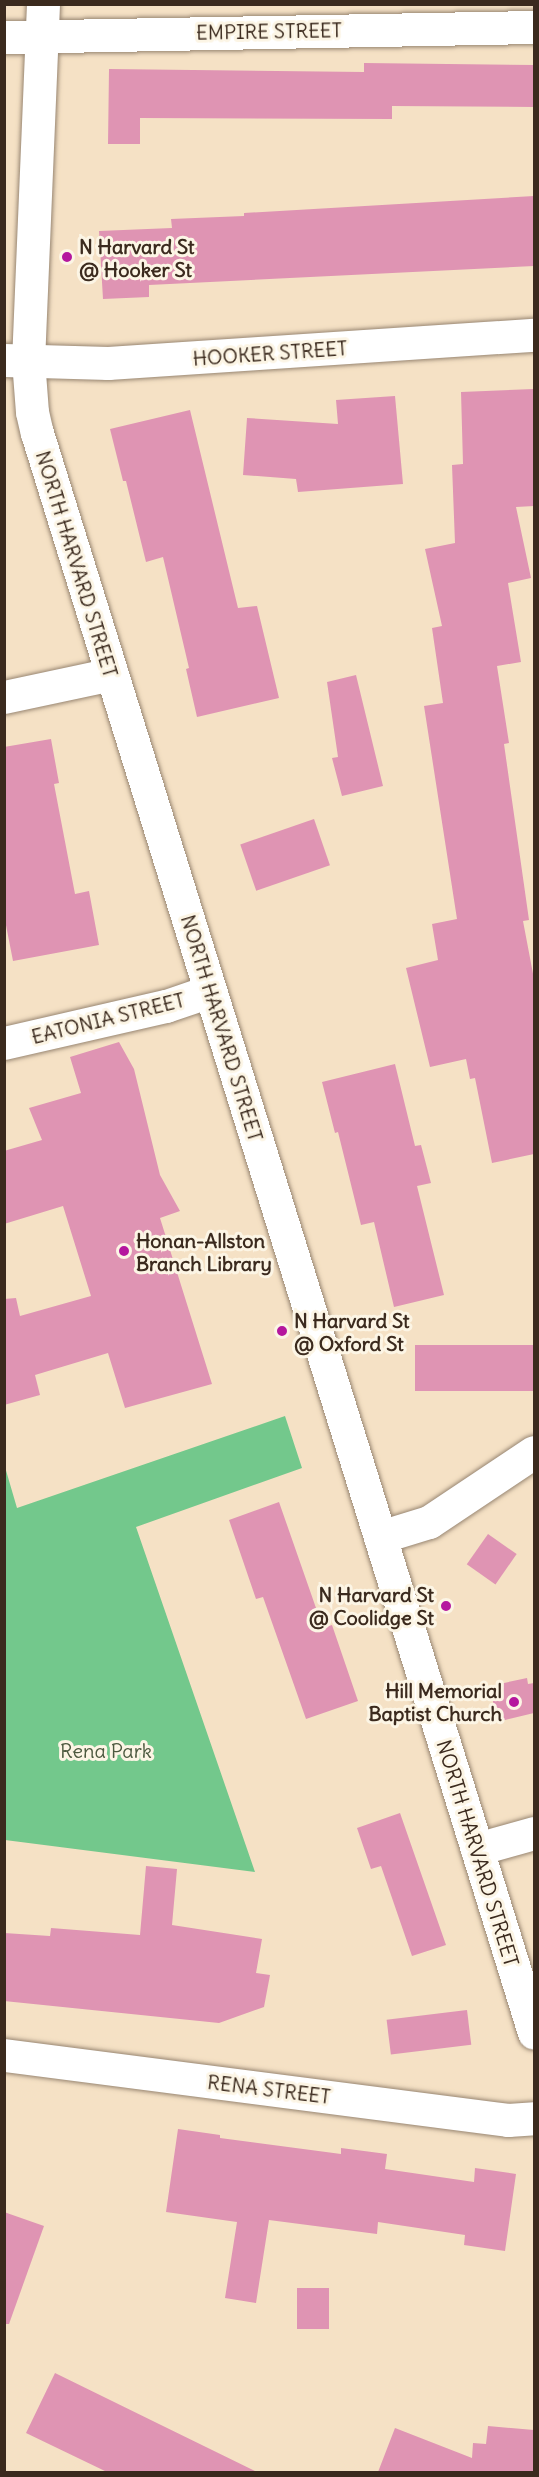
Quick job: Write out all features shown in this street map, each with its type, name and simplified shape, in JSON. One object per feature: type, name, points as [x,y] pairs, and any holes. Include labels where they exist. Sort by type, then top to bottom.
[{"type":"street","name":"EMPIRE STREET","points":[[4,37],[42,20],[534,27]]},
{"type":"street","name":"NORTH HARVARD STREET","points":[[42,20],[16,360],[534,2033]]},
{"type":"street","name":"HOOKER STREET","points":[[16,360],[108,363],[534,335]]},
{"type":"street","points":[[4,697],[112,675]]},
{"type":"street","name":"EATONIA STREET","points":[[4,1043],[166,1006],[210,991]]},
{"type":"street","points":[[380,1537],[429,1522],[534,1452]]},
{"type":"street","points":[[477,1849],[534,1833]]},
{"type":"street","name":"RENA STREET","points":[[4,2055],[508,2120],[534,2118]]},
{"type":"green space","name":"Rena Park","points":[[285,1416],[302,1468],[136,1527],[255,1872],[5,1840],[5,1467],[17,1508]]},
{"type":"building","points":[[364,63],[534,65],[534,107],[392,106],[392,119],[140,118],[140,144],[108,144],[109,69],[364,72]]},
{"type":"building","points":[[534,196],[534,266],[149,285],[149,297],[103,299],[99,231],[172,228],[171,219],[244,216],[244,213]]},
{"type":"building","points":[[534,389],[534,506],[516,507],[531,578],[508,583],[521,662],[497,666],[509,743],[504,744],[529,920],[523,921],[534,979],[534,1154],[492,1163],[475,1078],[470,1079],[466,1059],[430,1067],[406,968],[438,960],[432,924],[457,919],[424,706],[443,703],[432,628],[442,626],[425,549],[455,543],[452,465],[463,464],[461,392]]},
{"type":"building","points":[[395,396],[403,484],[298,492],[296,479],[243,475],[247,418],[338,424],[336,400]]},
{"type":"building","points":[[190,410],[238,608],[257,606],[279,698],[197,717],[186,669],[189,668],[163,557],[146,562],[126,481],[123,481],[110,429]]},
{"type":"building","points":[[356,675],[383,786],[342,796],[332,758],[338,757],[327,682]]},
{"type":"building","points":[[51,739],[59,783],[54,784],[75,894],[89,891],[99,945],[13,961],[4,915],[4,747]]},
{"type":"building","points":[[314,819],[330,865],[256,891],[240,844]]},
{"type":"building","name":"Honan-Allston Branch Library","points":[[119,1042],[134,1069],[160,1175],[180,1211],[160,1218],[212,1384],[125,1408],[108,1353],[35,1375],[40,1395],[4,1405],[4,1299],[16,1298],[20,1316],[91,1296],[63,1206],[4,1224],[4,1151],[42,1140],[29,1108],[81,1093],[70,1057]]},
{"type":"building","points":[[395,1064],[415,1146],[421,1145],[431,1183],[417,1186],[444,1295],[394,1307],[374,1222],[361,1225],[338,1132],[335,1133],[322,1082]]},
{"type":"building","points":[[415,1345],[534,1345],[534,1391],[415,1391]]},
{"type":"building","points":[[279,1502],[323,1628],[332,1625],[358,1701],[306,1719],[263,1597],[256,1599],[229,1520]]},
{"type":"building","points":[[488,1534],[517,1554],[495,1584],[467,1564]]},
{"type":"building","name":"Hill Memorial Baptist Church","points":[[527,1678],[528,1684],[534,1683],[534,1713],[497,1722],[490,1686]]},
{"type":"building","points":[[400,1813],[446,1945],[412,1956],[381,1866],[371,1869],[357,1828]]},
{"type":"building","points":[[146,1866],[177,1869],[172,1925],[262,1939],[256,1973],[270,1975],[264,2007],[219,2023],[4,2001],[4,1933],[50,1936],[51,1928],[140,1935]]},
{"type":"building","points":[[467,2010],[471,2045],[391,2055],[387,2020]]},
{"type":"building","points":[[178,2129],[220,2135],[220,2138],[341,2154],[341,2148],[387,2154],[385,2169],[474,2182],[475,2168],[516,2174],[505,2251],[464,2245],[465,2235],[378,2222],[377,2234],[269,2220],[256,2303],[225,2298],[237,2222],[166,2212]]},
{"type":"building","points":[[4,2212],[44,2226],[9,2324],[4,2324]]},
{"type":"building","points":[[297,2288],[329,2288],[329,2329],[297,2329]]},
{"type":"building","points":[[55,2373],[257,2472],[107,2472],[26,2433]]},
{"type":"building","points":[[488,2426],[534,2430],[534,2472],[378,2472],[395,2428],[472,2458],[473,2443],[486,2444]]},
{"type":"place","name":"N Harvard St @ Hooker St","points":[[67,257]]},
{"type":"place","name":"Honan-Allston Branch Library","points":[[124,1251]]},
{"type":"place","name":"N Harvard St @ Oxford St","points":[[282,1331]]},
{"type":"place","name":"N Harvard St @ Coolidge St","points":[[446,1606]]},
{"type":"place","name":"Hill Memorial Baptist Church","points":[[514,1702]]}]
